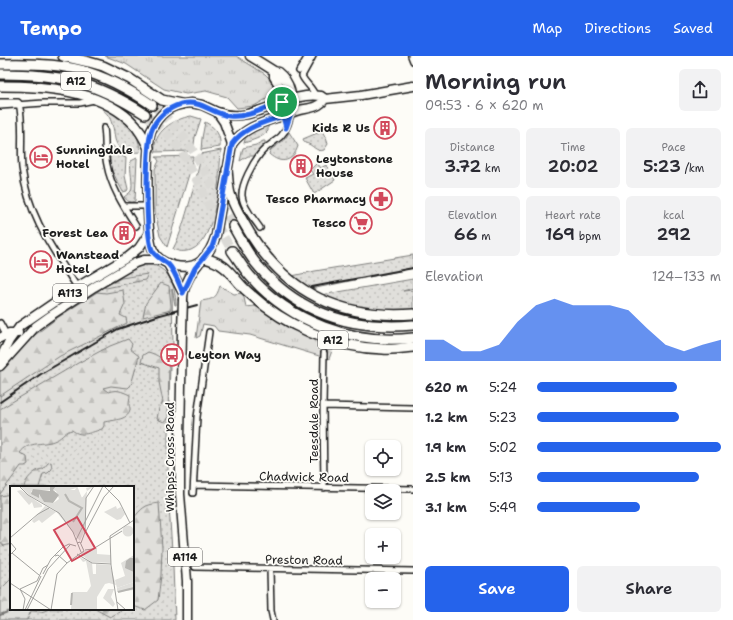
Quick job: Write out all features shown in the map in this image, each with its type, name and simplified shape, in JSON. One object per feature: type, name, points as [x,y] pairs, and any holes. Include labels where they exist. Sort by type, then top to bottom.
[{"type":"highway","name":"A12","points":[[63,56],[89,62],[109,69],[130,79],[162,100],[181,104]]},
{"type":"highway","name":"A12","points":[[0,64],[52,65],[88,71],[117,83],[152,105]]},
{"type":"highway","name":"A12","points":[[0,74],[35,75],[82,83],[113,95],[145,114]]},
{"type":"highway","name":"A12","points":[[0,86],[34,86],[59,89],[104,103],[130,120],[141,132],[149,148]]},
{"type":"highway","points":[[227,170],[230,193],[243,222],[269,261],[294,284],[322,300],[342,308],[375,314],[413,314]]},
{"type":"highway","name":"A12","points":[[233,226],[258,267],[279,286],[305,304],[325,314],[356,323],[375,326],[413,325]]},
{"type":"highway","name":"A12","points":[[232,250],[249,275],[263,289],[285,306],[318,325],[352,335],[383,339],[413,338]]},
{"type":"highway","name":"A12","points":[[202,260],[226,267],[252,296],[278,315],[304,329],[329,339],[361,347],[383,350],[413,347]]},
{"type":"main road","points":[[250,56],[278,72],[287,80],[291,90],[292,100],[287,115]]},
{"type":"main road","points":[[274,71],[274,77],[279,85],[282,102],[287,115]]},
{"type":"main road","points":[[181,104],[191,103],[202,105],[228,116],[243,116],[282,102],[315,95],[321,96],[325,99],[361,95],[413,86]]},
{"type":"main road","points":[[232,144],[237,137],[247,129],[322,104],[325,99]]},
{"type":"main road","name":"A114","points":[[164,262],[152,249],[149,234],[147,206],[149,148],[151,131],[159,117],[171,108],[181,104]]},
{"type":"main road","points":[[217,112],[224,122],[232,144]]},
{"type":"main road","name":"A114","points":[[202,260],[212,247],[216,235],[232,144]]},
{"type":"main road","name":"A113","points":[[15,333],[20,326],[77,288],[128,257],[139,248],[149,234]]},
{"type":"main road","name":"A113","points":[[0,345],[9,333],[25,331],[36,326],[94,287],[135,264],[144,260],[164,262]]},
{"type":"main road","points":[[164,262],[181,267],[189,266],[202,260]]},
{"type":"main road","name":"Whipps Cross Road","points":[[187,620],[187,581],[180,494],[183,296],[191,276],[202,260]]},
{"type":"main road","name":"Whipps Cross Road","points":[[164,262],[183,296]]},
{"type":"main road","points":[[0,366],[36,326]]},
{"type":"main road","points":[[0,359],[5,338]]},
{"type":"street","points":[[299,71],[308,56]]},
{"type":"street","points":[[313,56],[302,76],[312,88],[315,95]]},
{"type":"street","points":[[411,56],[413,61]]},
{"type":"street","points":[[0,106],[80,103],[95,100]]},
{"type":"street","points":[[0,102],[18,102],[20,105]]},
{"type":"street","points":[[20,105],[22,167],[26,191],[33,214],[50,245],[77,288]]},
{"type":"street","points":[[260,228],[245,205],[242,196],[244,185],[260,153],[281,136],[286,128],[287,115]]},
{"type":"street","points":[[286,128],[287,115]]},
{"type":"street","points":[[104,128],[107,135],[106,163],[108,172],[119,199],[136,226]]},
{"type":"street","points":[[124,206],[147,206]]},
{"type":"street","points":[[0,323],[5,338]]},
{"type":"street","name":"Whipps Cross Road","points":[[193,493],[197,417],[209,332]]},
{"type":"street","name":"Teesdale Road","points":[[324,353],[324,488]]},
{"type":"street","points":[[323,406],[413,408]]},
{"type":"street","name":"Chadwick Road","points":[[194,485],[413,489]]},
{"type":"street","name":"Preston Road","points":[[195,567],[413,571]]},
{"type":"street","points":[[270,569],[271,610],[273,620]]},
{"type":"green space","points":[[105,56],[236,56],[265,74],[271,80],[273,88],[270,97],[254,106],[237,108],[227,97],[206,91],[186,94],[164,89],[126,64]]},
{"type":"green space","points":[[104,107],[118,116],[133,130],[137,136],[140,152],[128,152],[119,147],[115,139],[110,119],[102,109]]},
{"type":"green space","points":[[191,116],[201,119],[195,137],[193,151],[155,152],[157,138],[171,123]]},
{"type":"green space","points":[[205,122],[219,135],[220,147],[201,150]]},
{"type":"green space","points":[[268,124],[268,131],[266,133],[244,143],[245,138],[250,132]]},
{"type":"green space","points":[[322,131],[328,144],[324,150],[321,151],[305,143],[303,139]]},
{"type":"green space","points":[[289,132],[298,146],[293,156],[286,160],[278,160],[269,154],[270,151],[284,140]]},
{"type":"green space","points":[[265,141],[265,143],[254,156],[248,156],[240,161],[243,148],[256,145]]},
{"type":"green space","points":[[110,146],[113,146],[120,155],[126,158],[125,176],[128,189],[127,191],[123,192],[110,167]]},
{"type":"green space","points":[[221,150],[218,190],[212,220],[207,233],[200,244],[191,250],[177,251],[173,249],[181,231],[190,201],[201,154]]},
{"type":"green space","points":[[193,156],[190,171],[167,247],[160,236],[155,212],[155,169],[159,161],[156,157]]},
{"type":"green space","points":[[137,158],[135,201],[130,202],[124,197],[131,191],[132,188],[131,161]]},
{"type":"green space","points":[[317,163],[321,168],[326,165],[335,180],[314,194],[305,178],[313,174],[310,170]]},
{"type":"green space","points":[[413,255],[413,268],[311,289],[292,276],[315,271]]},
{"type":"green space","points":[[147,263],[155,265],[166,273],[170,278],[174,290],[176,305],[172,289],[173,347],[170,358],[168,357],[165,360],[170,366],[168,490],[175,620],[0,620],[0,377],[27,342],[57,318],[97,292],[102,287],[135,267]]},
{"type":"green space","points":[[148,274],[145,280],[106,288],[104,287],[121,278]]},
{"type":"green space","points":[[413,279],[413,288],[403,291],[413,290],[413,311],[355,309],[321,295]]},
{"type":"green space","points":[[161,283],[169,286],[171,310],[143,317],[146,303]]},
{"type":"green space","points":[[220,286],[234,294],[243,293],[246,307],[255,306],[291,329],[334,345],[329,359],[250,335],[218,331],[214,326],[203,324],[200,336],[196,338],[201,301],[214,298]]},
{"type":"green space","points":[[123,290],[125,304],[120,315],[126,318],[127,323],[60,356],[0,396],[0,372],[18,348],[57,318],[97,292],[106,293]]},
{"type":"green space","points":[[128,339],[132,344],[130,349],[139,356],[131,385],[128,388],[111,386],[103,388],[108,392],[119,391],[130,395],[130,412],[128,415],[121,419],[104,422],[102,429],[94,432],[79,434],[72,430],[51,442],[28,446],[20,453],[27,457],[28,464],[21,466],[0,494],[0,409],[78,363],[110,346]]},
{"type":"green space","points":[[148,352],[166,362],[169,367],[168,419],[164,422],[157,419],[159,408],[163,402],[159,382],[159,368],[141,362],[143,355]]},
{"type":"green space","points":[[51,462],[52,469],[48,473],[43,474],[39,486],[24,486],[31,475],[40,469],[43,469],[48,463]]},
{"type":"green space","points":[[10,494],[10,544],[4,546],[0,541],[0,496]]},
{"type":"green space","points":[[159,503],[162,548],[161,575],[158,600],[145,610],[134,606],[134,518],[139,512],[150,505]]},
{"type":"green space","points":[[10,580],[10,610],[47,610],[41,612],[31,611],[27,620],[0,620],[0,590]]},
{"type":"green space","points":[[97,610],[123,610],[110,617]]},
{"type":"waterway","points":[[0,615],[12,610]]},
{"type":"tunnel","points":[[152,105],[180,132],[190,146],[233,226]]},
{"type":"tunnel","points":[[145,114],[168,135],[181,150],[202,190],[220,230],[232,251]]},
{"type":"railway","points":[[312,287],[413,268]]},
{"type":"railway","points":[[0,402],[41,374],[118,329],[197,305]]},
{"type":"place","name":"Kids R Us","points":[[385,128]]},
{"type":"place","name":"Sunningdale Hotel","points":[[41,157]]},
{"type":"place","name":"Leytonstone House","points":[[301,166]]},
{"type":"place","name":"Tesco Pharmacy","points":[[381,199]]},
{"type":"place","name":"Tesco","points":[[361,223]]},
{"type":"place","name":"Forest Lea","points":[[124,233]]},
{"type":"place","name":"Wanstead Hotel","points":[[41,262]]},
{"type":"place","name":"Leyton Way","points":[[172,355]]},
{"type":"route","points":[[282,102],[243,116],[224,115],[202,105],[191,103],[181,104],[171,108],[159,117],[151,131],[147,206],[149,234],[152,249],[161,260],[168,264],[183,293],[195,268],[212,247],[216,235],[232,144],[237,137],[252,126],[283,116],[284,125],[286,128],[291,113],[283,116],[282,102]]}]
